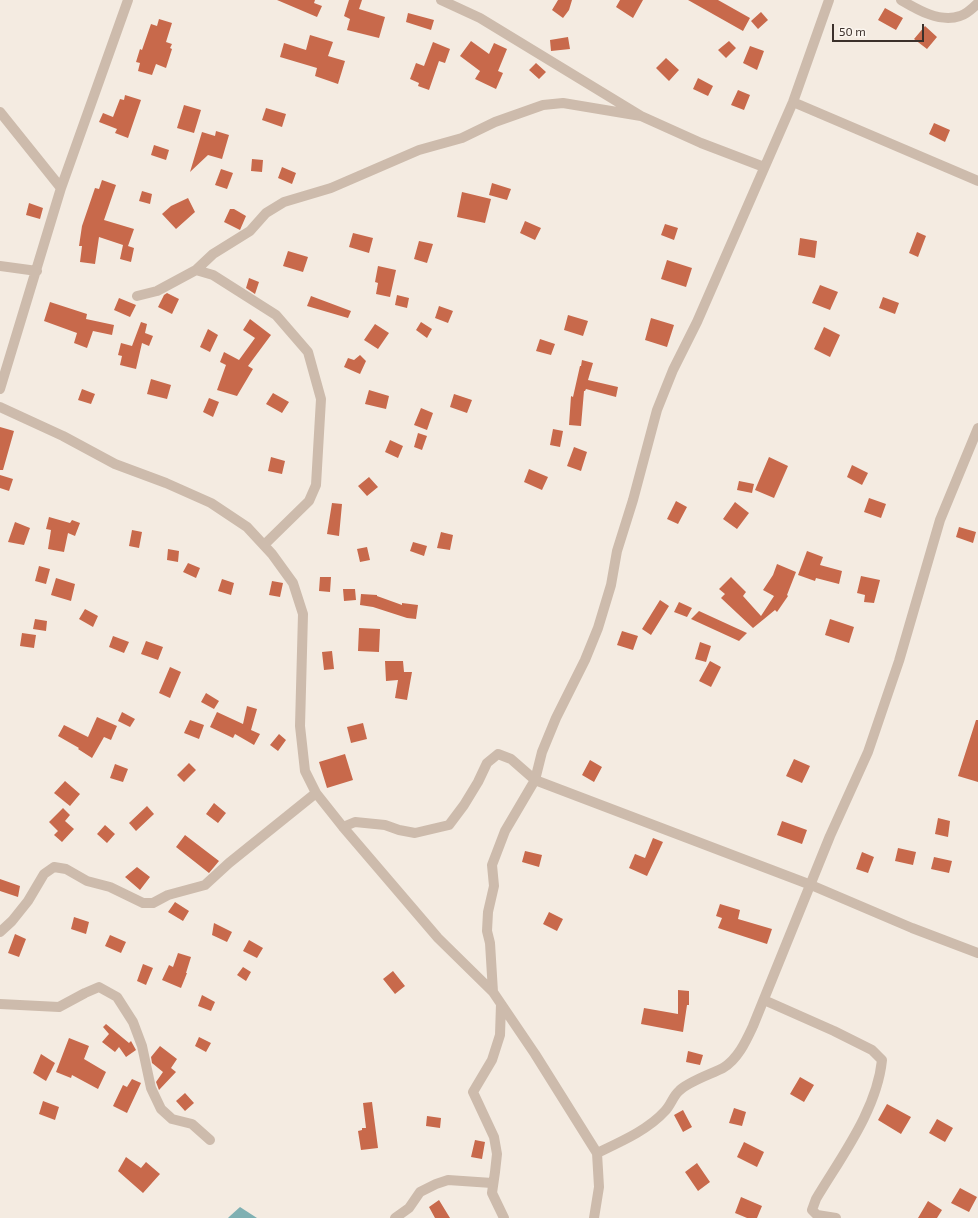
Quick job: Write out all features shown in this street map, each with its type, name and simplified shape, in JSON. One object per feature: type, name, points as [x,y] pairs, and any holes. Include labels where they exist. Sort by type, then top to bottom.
[{"type":"street","points":[[0,389],[61,188],[128,0]]},
{"type":"street","points":[[441,0],[480,18],[641,116],[701,143],[764,167]]},
{"type":"street","points":[[493,992],[491,951],[487,931],[488,912],[494,886],[492,864],[505,830],[535,780],[542,752],[556,718],[585,660],[598,628],[611,585],[617,551],[633,500],[657,410],[673,370],[697,322],[793,102],[829,0]]},
{"type":"street","points":[[902,0],[918,10],[945,18],[961,16],[978,3]]},
{"type":"street","points":[[793,102],[978,181]]},
{"type":"street","points":[[137,296],[157,291],[196,270],[212,254],[250,231],[266,213],[284,202],[331,188],[419,150],[462,138],[495,122],[543,104],[563,103],[641,116]]},
{"type":"street","points":[[0,112],[61,188]]},
{"type":"street","points":[[0,266],[37,271]]},
{"type":"street","points":[[196,270],[213,275],[276,315],[308,352],[321,399],[316,485],[309,501],[264,545]]},
{"type":"street","points":[[0,407],[63,436],[114,464],[166,483],[211,503],[247,527],[264,545],[293,583],[302,614],[300,726],[305,771],[316,793],[343,827],[438,938],[493,992],[535,1054],[597,1153],[599,1187],[594,1218]]},
{"type":"street","points":[[597,1153],[617,1144],[650,1124],[666,1111],[679,1090],[724,1067],[741,1050],[764,1000],[830,836],[868,752],[899,661],[940,520],[978,428]]},
{"type":"street","points":[[343,827],[355,822],[385,825],[399,830],[415,833],[449,825],[464,805],[478,782],[487,763],[498,754],[511,760],[535,780],[811,885],[912,928],[978,953]]},
{"type":"street","points":[[0,932],[12,921],[28,902],[44,874],[54,867],[66,869],[87,880],[110,887],[143,903],[153,903],[168,895],[205,885],[229,863],[316,793]]},
{"type":"street","points":[[0,1004],[59,1007],[99,987],[117,997],[133,1022],[142,1046],[151,1088],[160,1109],[172,1119],[192,1124],[210,1140]]},
{"type":"street","points":[[764,1000],[834,1031],[872,1050],[882,1060],[880,1074],[864,1120],[830,1174],[816,1199],[812,1210],[817,1215],[836,1218]]},
{"type":"street","points":[[501,1004],[500,1035],[492,1060],[473,1092],[494,1137],[496,1154],[492,1193],[504,1218]]},
{"type":"street","points":[[395,1218],[409,1208],[420,1192],[436,1184],[448,1180],[492,1183]]},
{"type":"water","points":[[240,1207],[257,1218],[228,1218]]},
{"type":"building","points":[[277,0],[315,0],[314,3],[322,6],[317,17]]},
{"type":"building","points":[[349,0],[362,0],[359,9],[385,17],[379,38],[347,30],[350,19],[344,16]]},
{"type":"building","points":[[558,0],[572,0],[569,10],[563,18],[552,10]]},
{"type":"building","points":[[620,0],[643,0],[633,18],[616,7]]},
{"type":"building","points":[[688,0],[718,0],[750,18],[743,31]]},
{"type":"building","points":[[885,8],[903,18],[896,30],[878,20]]},
{"type":"building","points":[[761,12],[768,20],[758,29],[751,21]]},
{"type":"building","points":[[408,13],[434,20],[431,30],[406,22]]},
{"type":"building","points":[[159,19],[172,23],[166,42],[172,44],[170,48],[172,49],[166,68],[156,64],[152,75],[138,71],[140,63],[136,62],[151,24],[157,26]]},
{"type":"building","points":[[925,26],[937,37],[927,49],[914,39]]},
{"type":"building","points":[[310,35],[333,42],[328,56],[345,61],[338,84],[315,76],[317,68],[280,57],[284,43],[306,50]]},
{"type":"building","points":[[568,37],[570,49],[551,51],[550,40]]},
{"type":"building","points":[[471,41],[489,54],[494,43],[507,49],[498,71],[503,73],[496,89],[475,79],[480,71],[460,56]]},
{"type":"building","points":[[729,41],[736,48],[726,58],[718,50]]},
{"type":"building","points":[[433,42],[450,49],[445,63],[439,61],[429,90],[418,86],[419,83],[410,79],[416,63],[424,66]]},
{"type":"building","points":[[750,46],[764,51],[757,70],[743,63]]},
{"type":"building","points":[[666,58],[679,70],[669,81],[656,68]]},
{"type":"building","points":[[536,63],[546,72],[539,79],[529,70]]},
{"type":"building","points":[[698,78],[713,86],[708,96],[693,89]]},
{"type":"building","points":[[738,90],[750,95],[744,110],[731,105]]},
{"type":"building","points":[[125,95],[141,100],[128,138],[115,133],[117,129],[99,122],[103,113],[113,117],[120,99],[124,100]]},
{"type":"building","points":[[184,105],[201,110],[194,133],[177,128]]},
{"type":"building","points":[[266,108],[286,114],[282,127],[262,120]]},
{"type":"building","points":[[934,123],[950,130],[945,142],[929,134]]},
{"type":"building","points":[[216,131],[229,135],[222,159],[208,155],[190,172],[202,132],[215,136]]},
{"type":"building","points":[[154,145],[169,150],[166,160],[151,155]]},
{"type":"building","points":[[252,159],[263,160],[262,172],[251,171]]},
{"type":"building","points":[[282,167],[296,173],[292,184],[278,178]]},
{"type":"building","points":[[221,169],[233,173],[227,189],[215,185]]},
{"type":"building","points":[[102,180],[116,185],[104,220],[134,229],[128,246],[134,248],[131,262],[120,259],[123,245],[99,237],[95,264],[80,262],[82,246],[79,246],[82,226],[95,188],[99,189]]},
{"type":"building","points":[[492,183],[511,189],[507,200],[489,195]]},
{"type":"building","points":[[142,191],[152,194],[150,204],[139,201]]},
{"type":"building","points":[[462,192],[491,199],[485,223],[457,217]]},
{"type":"building","points":[[188,198],[195,212],[176,229],[162,214],[171,206]]},
{"type":"building","points":[[29,203],[43,208],[40,219],[26,215]]},
{"type":"building","points":[[230,209],[234,209],[246,216],[240,230],[224,222]]},
{"type":"building","points":[[525,221],[541,228],[535,240],[520,233]]},
{"type":"building","points":[[665,224],[678,228],[674,240],[661,235]]},
{"type":"building","points":[[917,232],[926,236],[918,257],[909,253]]},
{"type":"building","points":[[353,233],[373,238],[369,253],[349,247]]},
{"type":"building","points":[[800,238],[817,241],[815,258],[798,255]]},
{"type":"building","points":[[419,241],[433,244],[427,263],[414,259]]},
{"type":"building","points":[[288,251],[308,257],[303,272],[283,266]]},
{"type":"building","points":[[667,260],[692,268],[686,287],[661,279]]},
{"type":"building","points":[[378,266],[396,270],[390,297],[376,294],[378,283],[375,282]]},
{"type":"building","points":[[249,278],[259,282],[255,294],[246,288]]},
{"type":"building","points":[[820,285],[838,292],[830,310],[812,303]]},
{"type":"building","points":[[167,293],[179,299],[172,314],[158,307],[164,295]]},
{"type":"building","points":[[397,295],[409,298],[407,308],[395,305]]},
{"type":"building","points":[[311,296],[351,311],[348,318],[307,306]]},
{"type":"building","points":[[883,297],[899,303],[895,314],[879,308]]},
{"type":"building","points":[[119,298],[136,305],[130,317],[114,310]]},
{"type":"building","points":[[50,302],[87,314],[86,319],[114,325],[112,335],[93,331],[87,348],[74,343],[77,333],[44,321]]},
{"type":"building","points":[[439,306],[453,311],[448,323],[435,318]]},
{"type":"building","points":[[568,315],[588,321],[583,336],[564,330]]},
{"type":"building","points":[[651,318],[674,325],[667,347],[645,340]]},
{"type":"building","points":[[250,319],[271,335],[248,366],[253,369],[237,396],[217,390],[226,365],[220,362],[224,352],[239,360],[255,338],[243,330]]},
{"type":"building","points":[[141,322],[147,324],[145,333],[153,336],[149,346],[142,343],[136,369],[120,365],[122,356],[118,355],[121,343],[132,346]]},
{"type":"building","points":[[421,322],[432,329],[427,338],[416,330]]},
{"type":"building","points":[[375,324],[389,333],[378,349],[364,340]]},
{"type":"building","points":[[824,327],[840,335],[830,357],[814,349]]},
{"type":"building","points":[[208,329],[218,335],[210,352],[200,347]]},
{"type":"building","points":[[540,339],[555,344],[551,355],[536,351]]},
{"type":"building","points":[[360,355],[366,361],[360,374],[344,367],[348,358],[354,360]]},
{"type":"building","points":[[582,360],[593,363],[588,380],[618,387],[616,397],[586,389],[584,391],[581,426],[569,425],[571,396],[573,397]]},
{"type":"building","points":[[151,379],[171,385],[167,399],[147,394]]},
{"type":"building","points":[[82,389],[95,394],[91,404],[78,400]]},
{"type":"building","points":[[369,390],[389,396],[386,409],[365,404]]},
{"type":"building","points":[[273,393],[289,402],[282,413],[266,404]]},
{"type":"building","points":[[454,394],[472,400],[467,413],[450,407]]},
{"type":"building","points":[[209,398],[219,402],[213,417],[203,412]]},
{"type":"building","points":[[421,408],[433,413],[427,430],[414,425]]},
{"type":"building","points":[[0,427],[14,431],[3,470],[0,470]]},
{"type":"building","points":[[553,429],[563,431],[560,447],[550,445]]},
{"type":"building","points":[[418,433],[427,436],[422,450],[414,447]]},
{"type":"building","points":[[390,440],[403,446],[398,458],[385,452]]},
{"type":"building","points":[[574,447],[587,452],[581,471],[567,466]]},
{"type":"building","points":[[271,457],[285,461],[282,474],[268,471]]},
{"type":"building","points":[[769,457],[788,466],[774,498],[755,490]]},
{"type":"building","points":[[852,465],[868,473],[862,485],[847,477]]},
{"type":"building","points":[[529,469],[548,477],[542,490],[524,482]]},
{"type":"building","points":[[0,475],[13,479],[9,491],[0,488]]},
{"type":"building","points":[[369,477],[378,487],[367,496],[358,486]]},
{"type":"building","points":[[739,481],[754,484],[752,493],[737,490]]},
{"type":"building","points":[[869,498],[886,504],[881,518],[864,512]]},
{"type":"building","points":[[676,501],[687,507],[678,524],[667,519]]},
{"type":"building","points":[[735,502],[749,513],[737,529],[723,519]]},
{"type":"building","points":[[332,503],[342,504],[339,536],[327,534]]},
{"type":"building","points":[[49,517],[70,523],[72,520],[80,523],[75,536],[68,533],[64,552],[48,549],[51,530],[46,529]]},
{"type":"building","points":[[15,522],[30,528],[24,545],[8,542]]},
{"type":"building","points":[[959,527],[976,532],[973,543],[956,537]]},
{"type":"building","points":[[132,530],[142,532],[139,548],[129,546]]},
{"type":"building","points":[[441,532],[453,535],[450,550],[437,548]]},
{"type":"building","points":[[413,542],[427,546],[424,556],[410,551]]},
{"type":"building","points":[[367,547],[370,560],[360,562],[357,549]]},
{"type":"building","points":[[168,549],[179,551],[178,562],[167,560]]},
{"type":"building","points":[[807,551],[823,557],[820,565],[842,571],[839,584],[816,578],[815,581],[798,575]]},
{"type":"building","points":[[188,563],[200,568],[196,578],[183,572]]},
{"type":"building","points":[[777,564],[796,572],[787,595],[788,596],[777,612],[775,610],[753,628],[721,598],[725,594],[719,589],[731,577],[746,592],[743,596],[761,616],[774,596],[763,590],[773,575]]},
{"type":"building","points":[[39,566],[50,569],[46,584],[35,581]]},
{"type":"building","points":[[861,576],[880,580],[874,603],[864,602],[865,595],[857,593]]},
{"type":"building","points":[[320,577],[331,577],[330,592],[319,591]]},
{"type":"building","points":[[56,578],[75,584],[71,601],[51,595]]},
{"type":"building","points":[[222,579],[234,583],[231,595],[218,591]]},
{"type":"building","points":[[272,581],[283,583],[280,597],[269,595]]},
{"type":"building","points":[[343,589],[355,589],[356,600],[344,601]]},
{"type":"building","points":[[361,594],[377,595],[402,605],[402,603],[418,605],[416,619],[407,618],[373,607],[360,605]]},
{"type":"building","points":[[660,600],[669,606],[651,635],[642,629]]},
{"type":"building","points":[[679,602],[692,608],[687,617],[674,612]]},
{"type":"building","points":[[85,609],[98,616],[93,627],[79,619]]},
{"type":"building","points":[[699,611],[747,633],[739,641],[691,619]]},
{"type":"building","points":[[35,619],[47,621],[46,631],[33,629]]},
{"type":"building","points":[[830,619],[854,627],[849,643],[825,635]]},
{"type":"building","points":[[359,628],[380,629],[379,652],[358,651]]},
{"type":"building","points":[[622,631],[638,636],[633,650],[617,645]]},
{"type":"building","points":[[22,633],[36,635],[34,648],[20,646]]},
{"type":"building","points":[[113,636],[129,642],[124,653],[109,647]]},
{"type":"building","points":[[146,641],[163,647],[158,660],[141,654]]},
{"type":"building","points":[[700,642],[711,646],[706,662],[695,659]]},
{"type":"building","points":[[332,651],[334,669],[324,670],[322,652]]},
{"type":"building","points":[[385,661],[403,661],[404,672],[412,672],[407,700],[395,698],[398,680],[386,681]]},
{"type":"building","points":[[710,661],[721,667],[711,687],[699,681]]},
{"type":"building","points":[[170,667],[181,672],[170,698],[159,693]]},
{"type":"building","points":[[206,693],[219,701],[214,709],[201,702]]},
{"type":"building","points":[[247,706],[257,709],[251,730],[260,734],[254,745],[235,734],[233,738],[210,727],[217,712],[243,724]]},
{"type":"building","points":[[122,712],[135,719],[130,727],[118,721]]},
{"type":"building","points":[[97,717],[117,726],[111,740],[104,737],[92,758],[78,749],[79,748],[58,736],[64,725],[88,737]]},
{"type":"building","points":[[190,720],[204,725],[199,739],[184,733]]},
{"type":"building","points":[[976,720],[978,720],[978,782],[958,776]]},
{"type":"building","points":[[363,723],[367,739],[351,743],[347,727]]},
{"type":"building","points":[[279,734],[286,740],[278,751],[270,745]]},
{"type":"building","points":[[345,754],[353,780],[327,788],[319,762]]},
{"type":"building","points":[[794,759],[810,766],[802,783],[786,776]]},
{"type":"building","points":[[590,760],[602,767],[594,782],[582,775]]},
{"type":"building","points":[[189,763],[196,770],[184,782],[177,775]]},
{"type":"building","points":[[115,764],[128,769],[123,782],[110,778]]},
{"type":"building","points":[[65,781],[80,794],[70,806],[54,793]]},
{"type":"building","points":[[214,803],[226,813],[218,823],[206,814]]},
{"type":"building","points":[[147,806],[154,814],[136,831],[129,823]]},
{"type":"building","points":[[63,808],[70,815],[65,821],[74,829],[62,842],[54,835],[58,831],[49,822]]},
{"type":"building","points":[[938,818],[950,821],[948,837],[935,834]]},
{"type":"building","points":[[782,821],[807,830],[802,844],[777,835]]},
{"type":"building","points":[[105,825],[115,834],[107,843],[97,834]]},
{"type":"building","points":[[185,835],[219,861],[209,873],[176,847]]},
{"type":"building","points":[[653,838],[663,842],[647,876],[629,868],[635,854],[645,858]]},
{"type":"building","points":[[898,848],[916,852],[913,865],[895,861]]},
{"type":"building","points":[[525,851],[542,855],[539,867],[522,862]]},
{"type":"building","points":[[862,852],[874,857],[868,873],[856,869]]},
{"type":"building","points":[[934,857],[952,861],[949,873],[931,869]]},
{"type":"building","points":[[137,867],[150,877],[140,890],[125,877]]},
{"type":"building","points":[[0,879],[20,886],[18,897],[0,891]]},
{"type":"building","points":[[175,902],[189,911],[183,921],[168,912]]},
{"type":"building","points":[[720,904],[740,910],[738,919],[772,929],[767,944],[718,928],[722,918],[716,916]]},
{"type":"building","points":[[549,912],[563,919],[557,931],[543,924]]},
{"type":"building","points":[[74,917],[89,922],[86,934],[71,929]]},
{"type":"building","points":[[214,923],[232,932],[227,942],[212,935]]},
{"type":"building","points":[[15,934],[26,939],[19,957],[8,953]]},
{"type":"building","points":[[110,935],[126,942],[121,953],[105,946]]},
{"type":"building","points":[[249,940],[263,948],[257,958],[243,951]]},
{"type":"building","points":[[178,953],[191,957],[181,988],[162,980],[169,965],[173,967]]},
{"type":"building","points":[[143,964],[153,968],[146,985],[137,981]]},
{"type":"building","points":[[243,967],[251,972],[246,981],[237,975]]},
{"type":"building","points":[[393,971],[405,986],[395,994],[383,979]]},
{"type":"building","points":[[678,990],[689,991],[689,1005],[687,1005],[683,1032],[641,1024],[644,1008],[678,1014]]},
{"type":"building","points":[[202,995],[215,1002],[211,1011],[198,1006]]},
{"type":"building","points":[[106,1024],[129,1043],[131,1041],[136,1050],[126,1057],[119,1047],[115,1052],[102,1042],[109,1034],[103,1027]]},
{"type":"building","points":[[199,1037],[211,1043],[206,1052],[195,1046]]},
{"type":"building","points":[[69,1038],[89,1046],[84,1059],[106,1072],[98,1089],[72,1075],[71,1078],[56,1072]]},
{"type":"building","points":[[160,1046],[177,1059],[171,1068],[176,1072],[159,1090],[156,1082],[163,1072],[152,1063],[151,1057]]},
{"type":"building","points":[[688,1051],[703,1055],[700,1065],[686,1062]]},
{"type":"building","points":[[41,1054],[55,1063],[46,1081],[33,1073]]},
{"type":"building","points":[[800,1077],[814,1085],[804,1102],[790,1094]]},
{"type":"building","points":[[132,1079],[141,1083],[127,1113],[113,1106],[123,1085],[127,1087]]},
{"type":"building","points":[[185,1093],[194,1103],[185,1111],[176,1101]]},
{"type":"building","points":[[43,1101],[59,1107],[55,1120],[39,1114]]},
{"type":"building","points":[[372,1102],[378,1148],[361,1150],[358,1131],[362,1130],[362,1128],[366,1128],[363,1103]]},
{"type":"building","points":[[887,1104],[911,1117],[901,1134],[878,1120]]},
{"type":"building","points":[[734,1108],[746,1112],[742,1126],[729,1123]]},
{"type":"building","points":[[683,1110],[692,1127],[683,1132],[674,1115]]},
{"type":"building","points":[[427,1116],[441,1118],[440,1128],[426,1126]]},
{"type":"building","points":[[937,1119],[953,1128],[945,1142],[929,1133]]},
{"type":"building","points":[[475,1140],[485,1142],[482,1159],[471,1157]]},
{"type":"building","points":[[744,1142],[764,1152],[757,1167],[737,1157]]},
{"type":"building","points":[[126,1157],[141,1168],[146,1162],[160,1174],[143,1193],[118,1171]]},
{"type":"building","points":[[697,1163],[710,1182],[698,1191],[685,1172]]},
{"type":"building","points":[[960,1188],[977,1197],[969,1212],[951,1203]]},
{"type":"building","points":[[741,1197],[762,1206],[757,1218],[747,1218],[735,1213]]},
{"type":"building","points":[[439,1200],[450,1218],[435,1218],[429,1207]]},
{"type":"building","points":[[928,1201],[942,1210],[937,1218],[918,1218]]}]
